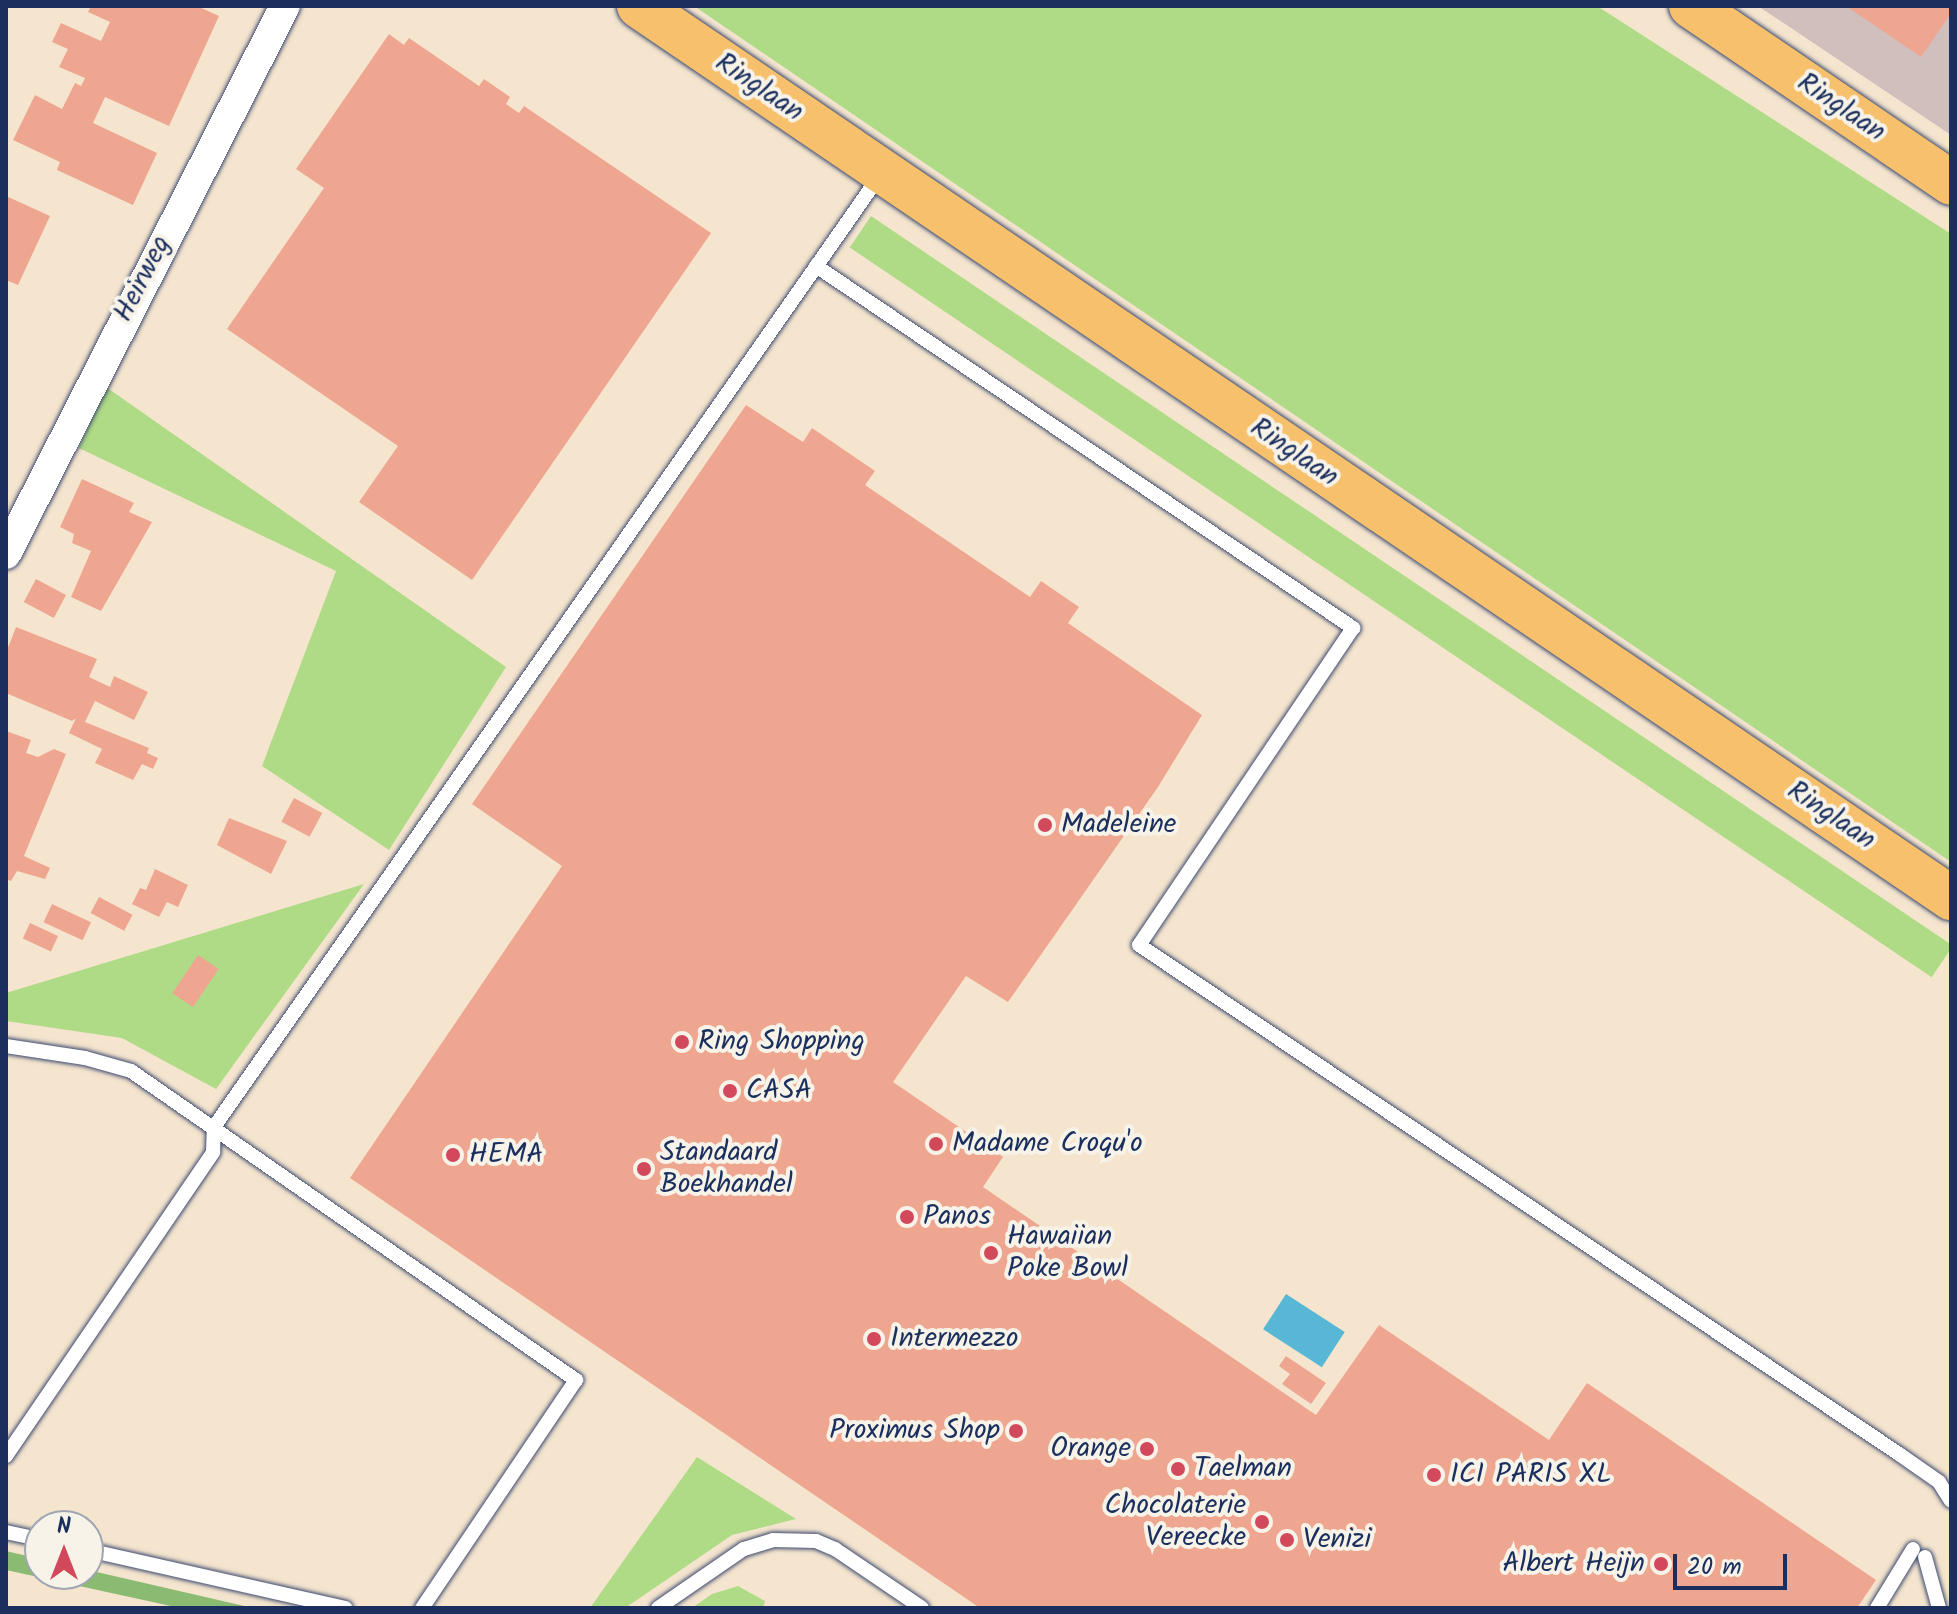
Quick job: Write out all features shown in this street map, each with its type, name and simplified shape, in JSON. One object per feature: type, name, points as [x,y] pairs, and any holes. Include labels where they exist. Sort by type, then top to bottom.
[{"type":"main road","name":"Ringlaan","points":[[639,6],[1951,898]]},
{"type":"main road","name":"Ringlaan","points":[[1691,6],[1951,183]]},
{"type":"street","name":"Heirweg","points":[[6,554],[285,6]]},
{"type":"lane","points":[[6,1456],[213,1152],[214,1127],[882,171]]},
{"type":"lane","points":[[816,266],[1353,628],[1139,945],[1899,1454],[1939,1482],[1951,1501]]},
{"type":"lane","points":[[6,1046],[110,1063],[214,1127],[576,1380],[422,1608]]},
{"type":"lane","points":[[658,1608],[723,1561],[773,1540],[816,1541],[922,1608]]},
{"type":"lane","points":[[1877,1608],[1919,1553],[1939,1608]]},
{"type":"lane","points":[[104,1554],[346,1608]]},
{"type":"shaded area","points":[[1758,6],[1951,6],[1951,135]]},
{"type":"green space","points":[[694,6],[1597,6],[1951,234],[1951,862]]},
{"type":"green space","points":[[871,216],[1951,944],[1932,977],[850,248]]},
{"type":"green space","points":[[106,387],[506,667],[389,850],[262,766],[336,571],[79,448]]},
{"type":"green space","points":[[364,884],[216,1089],[122,1038],[6,1021],[6,993]]},
{"type":"green space","points":[[697,1457],[796,1519],[732,1535],[625,1608],[590,1608]]},
{"type":"green space","points":[[6,1551],[24,1555],[24,1574],[6,1570]]},
{"type":"green space","points":[[104,1574],[253,1608],[180,1608],[98,1590],[104,1590]]},
{"type":"green space","points":[[738,1586],[765,1601],[763,1608],[692,1608],[712,1594]]},
{"type":"water","points":[[1286,1294],[1345,1332],[1322,1367],[1263,1329]]},
{"type":"building","points":[[91,6],[197,6],[219,16],[169,126],[105,97],[93,123],[157,153],[133,205],[57,170],[60,162],[13,140],[35,95],[62,109],[75,83],[81,86],[85,78],[59,67],[68,49],[52,42],[61,23],[101,41],[110,22],[88,12]]},
{"type":"building","points":[[1846,6],[1951,6],[1951,13],[1921,57]]},
{"type":"building","points":[[389,34],[404,45],[409,38],[479,86],[484,79],[510,97],[506,104],[519,113],[524,106],[711,233],[472,580],[359,502],[398,446],[227,329],[324,188],[296,169]]},
{"type":"building","points":[[6,196],[50,216],[18,285],[6,280]]},
{"type":"building","name":"Ring Shopping","points":[[746,405],[803,442],[812,428],[875,471],[865,485],[1030,597],[1041,581],[1079,607],[1068,623],[1202,715],[1158,787],[1008,1002],[966,976],[893,1082],[1003,1157],[983,1187],[1316,1415],[1379,1325],[1549,1440],[1587,1383],[1876,1580],[1857,1608],[980,1608],[350,1178],[562,866],[472,804]]},
{"type":"building","points":[[82,479],[134,503],[129,512],[152,522],[101,611],[71,597],[91,551],[72,543],[74,534],[60,527]]},
{"type":"building","points":[[36,579],[66,595],[54,618],[24,602]]},
{"type":"building","points":[[16,627],[97,659],[89,677],[110,687],[114,676],[148,692],[134,720],[95,701],[85,722],[149,748],[147,753],[158,758],[153,769],[142,764],[133,780],[95,763],[102,749],[69,733],[76,718],[72,721],[6,693],[6,653]]},
{"type":"building","points":[[6,731],[31,740],[26,753],[38,757],[54,749],[66,754],[24,856],[50,868],[45,879],[17,871],[11,881],[6,879]]},
{"type":"building","points":[[294,798],[322,813],[310,837],[281,822]]},
{"type":"building","points":[[229,818],[287,841],[271,874],[217,845]]},
{"type":"building","points":[[155,869],[188,885],[178,907],[167,902],[159,917],[132,904],[140,888],[146,890]]},
{"type":"building","points":[[99,897],[133,915],[124,931],[91,913]]},
{"type":"building","points":[[52,904],[91,922],[83,940],[44,922]]},
{"type":"building","points":[[30,923],[58,936],[51,952],[23,938]]},
{"type":"building","points":[[198,955],[219,969],[193,1007],[172,993]]},
{"type":"building","points":[[1286,1356],[1326,1383],[1311,1404],[1282,1384],[1290,1374],[1279,1366]]},
{"type":"place","name":"Madeleine","points":[[1045,825]]},
{"type":"place","name":"Ring Shopping","points":[[682,1042]]},
{"type":"place","name":"CASA","points":[[730,1091]]},
{"type":"place","name":"Madame Croqu'o","points":[[936,1144]]},
{"type":"place","name":"HEMA","points":[[453,1155]]},
{"type":"place","name":"Standaard Boekhandel","points":[[644,1169]]},
{"type":"place","name":"Panos","points":[[907,1217]]},
{"type":"place","name":"Hawaiian Poke Bowl","points":[[991,1253]]},
{"type":"place","name":"Intermezzo","points":[[874,1339]]},
{"type":"place","name":"Proximus Shop","points":[[1016,1431]]},
{"type":"place","name":"Orange","points":[[1147,1449]]},
{"type":"place","name":"Taelman","points":[[1178,1469]]},
{"type":"place","name":"ICI PARIS XL","points":[[1434,1475]]},
{"type":"place","name":"Chocolaterie Vereecke","points":[[1262,1522]]},
{"type":"place","name":"Venizi","points":[[1287,1540]]},
{"type":"place","name":"Albert Heijn","points":[[1661,1564]]}]
